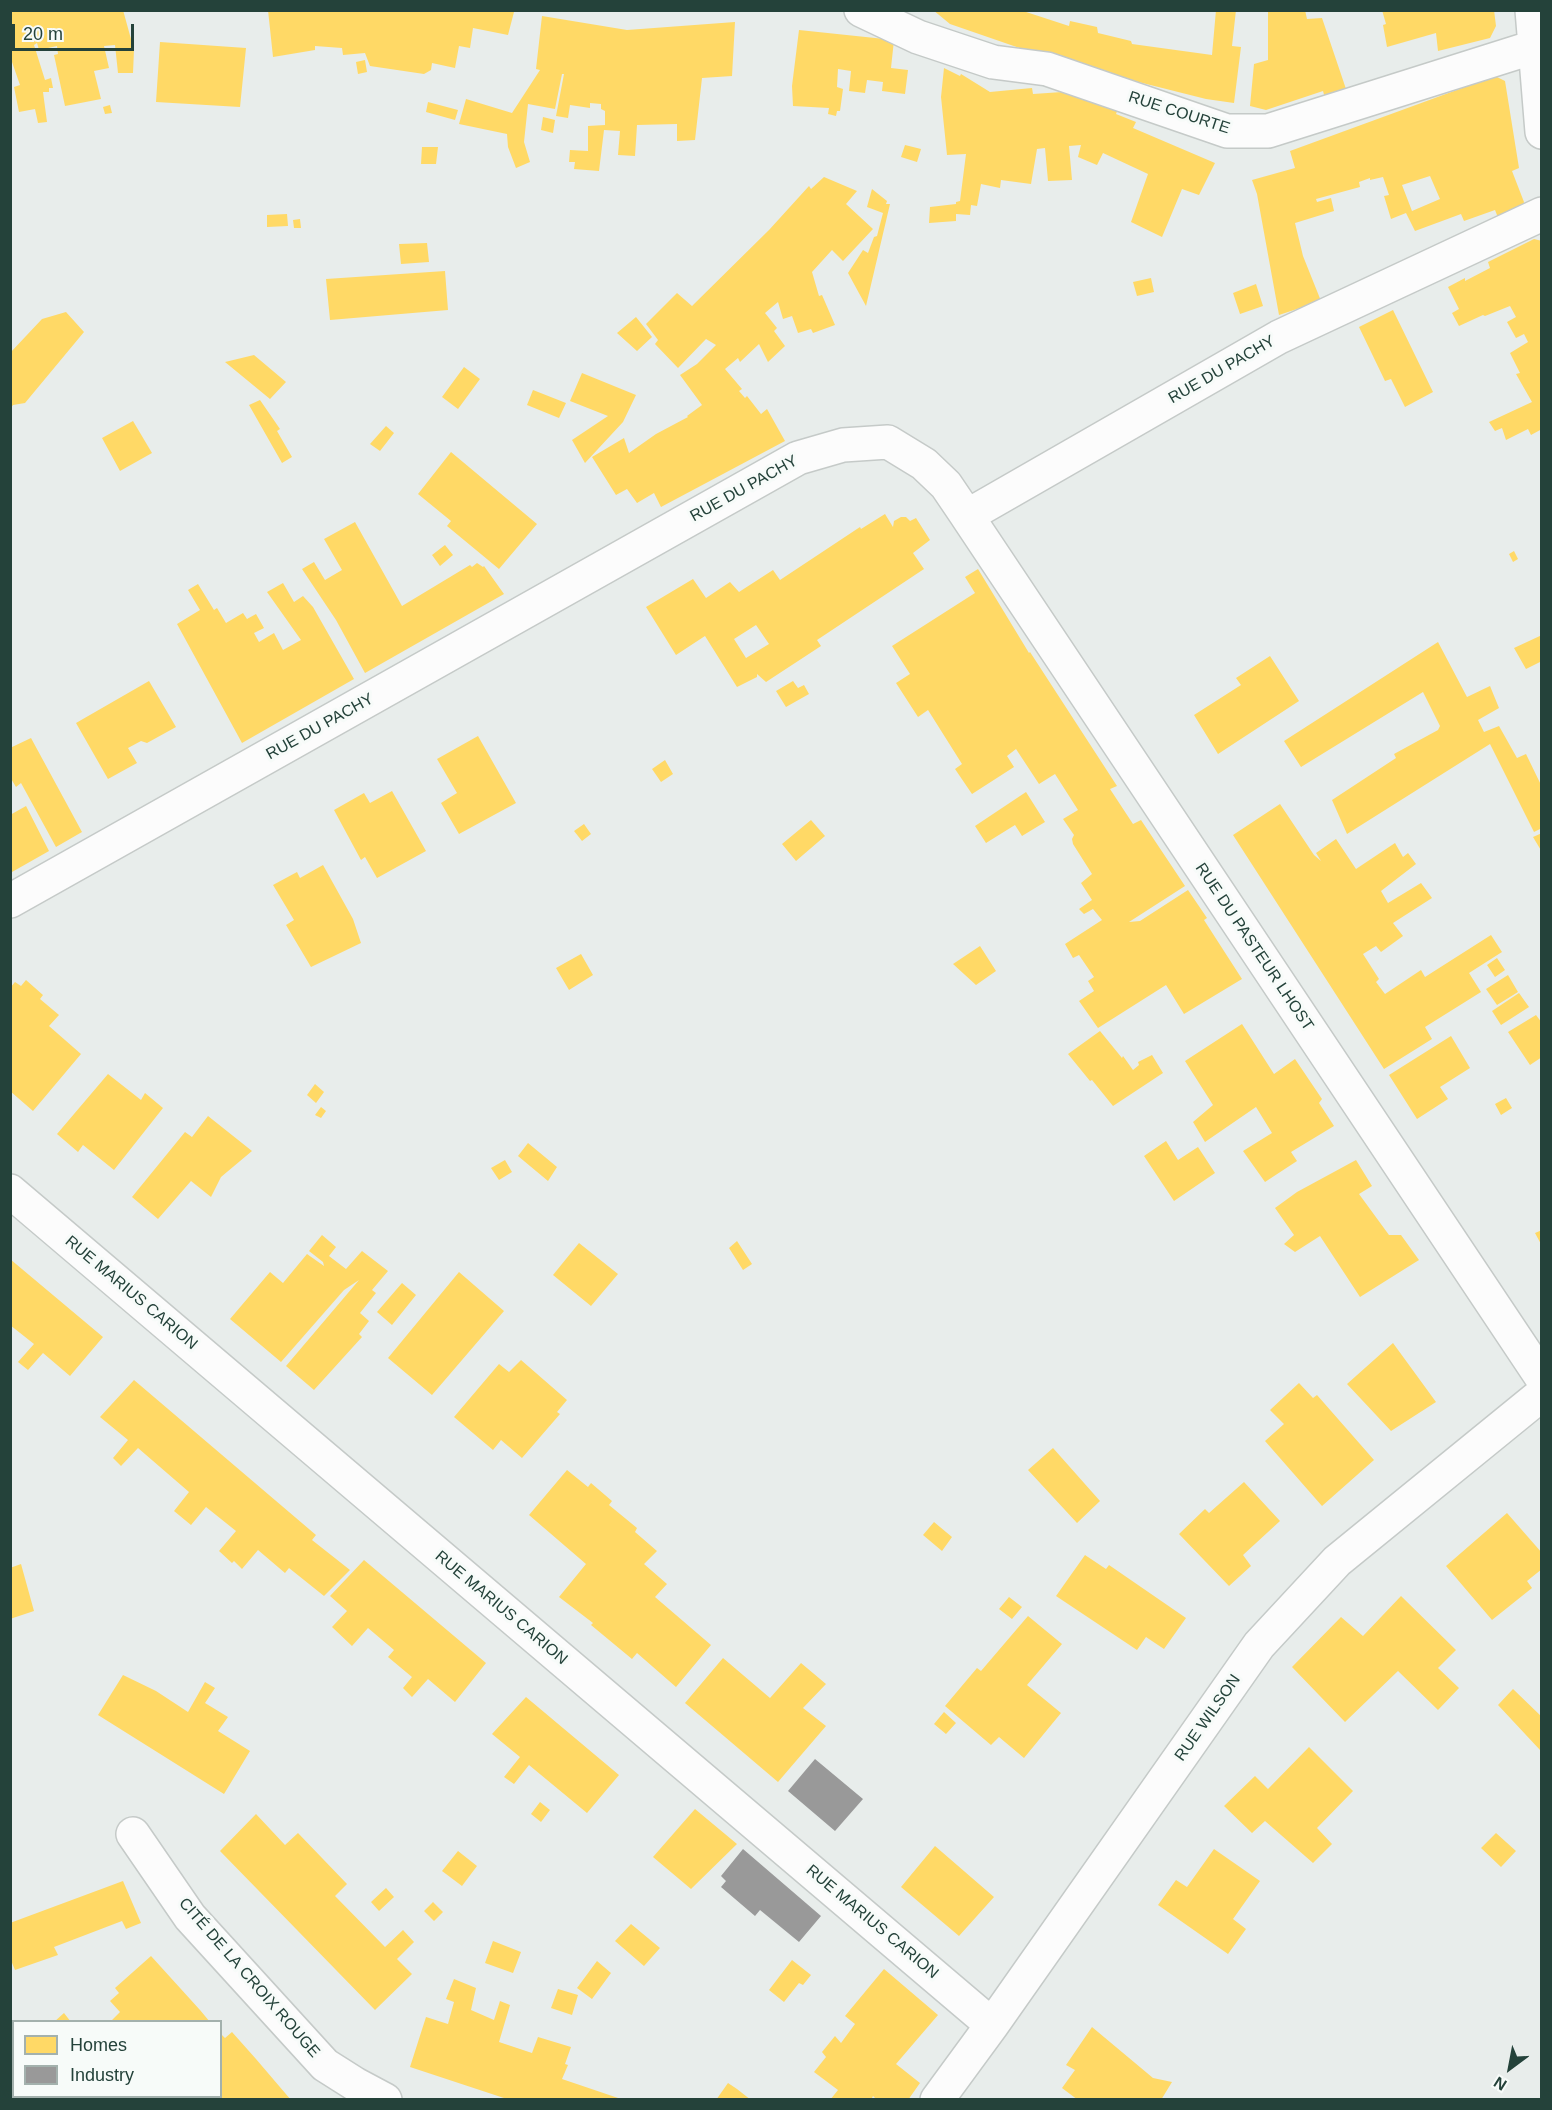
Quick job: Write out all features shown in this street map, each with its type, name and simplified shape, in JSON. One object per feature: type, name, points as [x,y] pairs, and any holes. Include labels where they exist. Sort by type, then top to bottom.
[{"type":"street","name":"RUE COURTE","points":[[861,10],[928,40],[993,62],[1047,69],[1227,131],[1268,132],[1534,47]]},
{"type":"street","points":[[1532,10],[1542,132]]},
{"type":"street","name":"RUE DU PACHY","points":[[10,901],[798,458],[843,445],[888,442],[924,464],[946,485],[967,516],[1279,337],[1542,214]]},
{"type":"street","name":"RUE DU PASTEUR LHOST","points":[[967,516],[1542,1378]]},
{"type":"street","name":"RUE MARIUS CARION","points":[[10,1191],[992,2025]]},
{"type":"street","name":"RUE WILSON","points":[[938,2100],[1259,1645],[1337,1560],[1542,1394]]},
{"type":"street","name":"CITÉ DE LA CROIX ROUGE","points":[[134,1834],[190,1917],[325,2065],[385,2100]]},
{"type":"building: Homes","points":[[10,10],[123,10],[134,50],[133,73],[118,73],[115,45],[104,46],[109,68],[94,71],[101,99],[65,106],[54,55],[58,54],[57,46],[39,50],[37,43],[34,45],[45,80],[51,78],[53,88],[49,88],[49,92],[43,92],[47,122],[38,123],[35,109],[19,112],[14,87],[20,85],[12,62],[10,63]]},
{"type":"building: Homes","points":[[268,10],[513,10],[514,12],[508,35],[473,28],[470,48],[459,46],[455,68],[432,63],[431,70],[424,74],[370,66],[365,53],[343,55],[342,48],[315,46],[315,50],[273,57]]},
{"type":"building: Homes","points":[[933,10],[1020,10],[1069,26],[1070,21],[1097,27],[1098,33],[1131,41],[1132,44],[1212,55],[1216,10],[1236,10],[1232,46],[1241,47],[1234,103],[1206,99],[1063,63],[950,24]]},
{"type":"building: Homes","points":[[1268,10],[1305,10],[1307,19],[1322,18],[1346,89],[1325,98],[1323,91],[1266,110],[1250,106],[1254,64],[1268,60]]},
{"type":"building: Homes","points":[[1382,10],[1494,10],[1496,26],[1490,38],[1438,51],[1436,33],[1387,47],[1383,25],[1386,24]]},
{"type":"building: Homes","points":[[542,16],[627,30],[735,22],[732,76],[702,78],[695,140],[677,141],[677,124],[637,125],[635,156],[618,155],[620,131],[604,130],[599,171],[574,169],[575,162],[569,162],[570,150],[588,151],[588,126],[605,125],[605,111],[601,109],[601,104],[590,103],[590,108],[570,105],[568,118],[556,116],[564,74],[562,74],[555,109],[528,104],[524,142],[530,162],[516,168],[508,147],[507,134],[459,124],[466,99],[512,113],[540,70],[536,69]]},
{"type":"building: Homes","points":[[799,30],[894,40],[891,68],[908,70],[905,94],[882,91],[883,82],[867,80],[865,93],[849,91],[851,71],[838,69],[837,87],[843,89],[840,111],[837,111],[836,116],[828,114],[829,108],[793,106],[792,86]]},
{"type":"building: Homes","points":[[160,42],[246,48],[240,107],[156,102]]},
{"type":"building: Homes","points":[[365,60],[367,72],[358,74],[356,62]]},
{"type":"building: Homes","points":[[944,68],[960,76],[961,74],[990,92],[1032,88],[1033,94],[1077,91],[1118,109],[1116,114],[1136,122],[1133,128],[1215,163],[1199,195],[1182,189],[1162,237],[1131,222],[1148,174],[1103,153],[1097,165],[1078,157],[1081,145],[1069,146],[1072,180],[1048,181],[1045,148],[1037,149],[1031,184],[1001,180],[1000,188],[981,184],[977,206],[971,205],[970,215],[956,214],[956,221],[929,223],[930,207],[956,204],[960,201],[966,154],[947,155],[941,97]]},
{"type":"building: Homes","points":[[1495,76],[1505,81],[1519,168],[1512,171],[1524,202],[1521,212],[1499,220],[1495,210],[1464,221],[1461,214],[1415,231],[1406,213],[1391,219],[1384,196],[1389,195],[1383,177],[1370,180],[1370,178],[1359,182],[1360,187],[1316,199],[1317,202],[1331,198],[1334,211],[1295,223],[1303,256],[1321,301],[1279,315],[1257,194],[1252,180],[1295,168],[1290,151]],"holes":[[[1430,176],[1440,199],[1412,211],[1402,185]]]},
{"type":"building: Homes","points":[[428,102],[458,110],[455,120],[426,112]]},
{"type":"building: Homes","points":[[110,105],[112,113],[105,114],[103,107]]},
{"type":"building: Homes","points":[[543,117],[555,120],[553,133],[541,130]]},
{"type":"building: Homes","points":[[905,145],[921,149],[917,162],[901,157]]},
{"type":"building: Homes","points":[[422,147],[438,147],[436,164],[421,164]]},
{"type":"building: Homes","points":[[824,177],[857,191],[846,204],[873,229],[843,261],[832,250],[812,272],[819,296],[822,295],[835,325],[813,333],[811,329],[798,333],[792,316],[783,319],[778,302],[765,313],[777,328],[774,331],[785,346],[768,362],[759,344],[740,362],[738,358],[725,369],[742,389],[739,391],[745,398],[747,396],[761,414],[767,409],[785,441],[661,507],[654,493],[637,503],[627,489],[616,495],[592,457],[624,438],[629,453],[656,434],[688,417],[702,405],[680,375],[697,364],[716,345],[706,339],[678,368],[655,344],[658,340],[646,324],[677,293],[692,306],[769,230],[809,186],[811,189]]},
{"type":"building: Homes","points":[[872,189],[887,201],[886,204],[890,204],[866,306],[848,273],[863,250],[868,253],[874,237],[877,236],[883,213],[867,207]]},
{"type":"building: Homes","points":[[287,214],[288,226],[267,227],[267,215]]},
{"type":"building: Homes","points":[[300,219],[301,228],[294,228],[293,220]]},
{"type":"building: Homes","points":[[1534,239],[1542,241],[1542,429],[1531,435],[1528,429],[1506,440],[1502,428],[1495,431],[1489,422],[1532,402],[1516,374],[1520,373],[1510,353],[1528,342],[1524,334],[1516,338],[1507,322],[1516,317],[1510,306],[1459,326],[1452,313],[1459,309],[1448,287],[1490,268],[1488,262]]},
{"type":"building: Homes","points":[[427,243],[429,262],[401,264],[399,244]]},
{"type":"building: Homes","points":[[445,271],[448,310],[330,320],[326,279]]},
{"type":"building: Homes","points":[[1151,278],[1154,292],[1137,296],[1133,282]]},
{"type":"building: Homes","points":[[1256,284],[1263,306],[1240,314],[1233,293]]},
{"type":"building: Homes","points":[[1393,310],[1433,392],[1405,407],[1391,379],[1385,381],[1359,327]]},
{"type":"building: Homes","points":[[66,312],[84,332],[25,403],[13,405],[10,409],[10,353],[42,319]]},
{"type":"building: Homes","points":[[636,317],[652,337],[637,351],[617,333]]},
{"type":"building: Homes","points":[[254,355],[286,382],[270,399],[225,362]]},
{"type":"building: Homes","points":[[464,367],[480,379],[458,409],[442,397]]},
{"type":"building: Homes","points":[[582,373],[636,395],[623,422],[585,463],[572,440],[608,416],[570,401]]},
{"type":"building: Homes","points":[[533,390],[566,403],[559,418],[527,405]]},
{"type":"building: Homes","points":[[260,400],[280,429],[277,431],[292,457],[282,463],[249,405]]},
{"type":"building: Homes","points":[[133,421],[152,453],[120,471],[102,438]]},
{"type":"building: Homes","points":[[386,426],[394,433],[380,451],[370,444]]},
{"type":"building: Homes","points":[[451,452],[537,524],[499,569],[447,526],[451,521],[418,494]]},
{"type":"building: Homes","points":[[885,514],[893,527],[894,521],[901,517],[906,517],[910,521],[916,518],[930,540],[913,553],[924,569],[817,640],[821,646],[766,682],[757,674],[757,677],[737,687],[705,636],[676,655],[646,607],[693,579],[706,598],[730,582],[739,592],[773,570],[780,580],[860,527],[861,529]],"holes":[[[756,625],[769,644],[746,658],[734,639]]]},
{"type":"building: Homes","points":[[355,522],[402,606],[477,563],[484,566],[504,594],[365,673],[336,620],[302,569],[314,562],[325,580],[342,570],[324,539]]},
{"type":"building: Homes","points":[[445,545],[453,555],[440,566],[432,555]]},
{"type":"building: Homes","points":[[1514,551],[1518,559],[1513,562],[1509,554]]},
{"type":"building: Homes","points":[[978,569],[1029,653],[1117,786],[1110,789],[1133,824],[1141,820],[1185,886],[1129,922],[1140,921],[1188,890],[1207,918],[1204,920],[1242,979],[1184,1014],[1166,985],[1098,1028],[1079,1001],[1094,991],[1088,981],[1094,977],[1079,955],[1073,958],[1065,944],[1102,920],[1093,909],[1084,914],[1079,909],[1092,900],[1081,883],[1092,874],[1073,844],[1074,835],[1063,819],[1078,810],[1055,774],[1039,784],[1016,749],[1007,756],[1014,767],[972,794],[955,769],[962,764],[928,710],[918,717],[896,683],[910,674],[892,646],[975,593],[965,577]]},
{"type":"building: Homes","points":[[283,583],[294,602],[303,596],[313,607],[354,679],[242,743],[177,624],[200,610],[188,590],[198,584],[214,610],[217,608],[226,623],[243,613],[247,619],[256,614],[264,628],[254,633],[259,642],[274,633],[283,650],[301,640],[267,592]]},
{"type":"building: Homes","points":[[1542,635],[1542,661],[1526,669],[1514,648]]},
{"type":"building: Homes","points":[[1438,642],[1467,697],[1490,686],[1499,708],[1478,720],[1484,732],[1499,726],[1517,758],[1526,754],[1542,787],[1542,828],[1534,832],[1490,744],[1347,834],[1332,800],[1396,758],[1394,754],[1438,730],[1440,726],[1423,692],[1301,767],[1284,741]]},
{"type":"building: Homes","points":[[1270,656],[1299,701],[1218,754],[1194,715],[1241,685],[1236,678]]},
{"type":"building: Homes","points":[[149,681],[176,727],[147,743],[141,741],[128,748],[137,763],[108,779],[76,723]]},
{"type":"building: Homes","points":[[793,681],[798,688],[804,685],[809,694],[786,707],[776,691]]},
{"type":"building: Homes","points":[[478,736],[516,803],[459,834],[441,803],[457,793],[437,759]]},
{"type":"building: Homes","points":[[31,738],[82,832],[56,847],[21,783],[16,787],[10,777],[10,748]]},
{"type":"building: Homes","points":[[665,760],[673,774],[661,782],[652,769]]},
{"type":"building: Homes","points":[[392,791],[426,851],[377,878],[365,857],[361,860],[334,810],[364,793],[370,803]]},
{"type":"building: Homes","points":[[1026,792],[1045,822],[1022,836],[1015,825],[986,843],[975,826]]},
{"type":"building: Homes","points":[[1280,804],[1314,855],[1321,861],[1316,853],[1336,839],[1356,869],[1395,843],[1403,857],[1408,853],[1416,864],[1381,891],[1388,903],[1421,883],[1432,898],[1393,923],[1403,936],[1381,952],[1376,946],[1363,954],[1379,979],[1376,982],[1385,994],[1421,970],[1425,977],[1491,935],[1502,952],[1469,973],[1481,992],[1425,1027],[1432,1039],[1384,1069],[1233,835]]},
{"type":"building: Homes","points":[[26,806],[49,851],[12,872],[10,868],[10,815]]},
{"type":"building: Homes","points":[[811,820],[825,836],[796,861],[782,844]]},
{"type":"building: Homes","points":[[584,824],[591,834],[582,841],[574,831]]},
{"type":"building: Homes","points":[[1542,833],[1542,852],[1533,837]]},
{"type":"building: Homes","points":[[323,865],[353,919],[361,943],[311,967],[286,925],[294,920],[273,885],[297,872],[300,878]]},
{"type":"building: Homes","points":[[980,946],[996,971],[976,985],[953,964]]},
{"type":"building: Homes","points":[[581,954],[593,975],[569,990],[556,968]]},
{"type":"building: Homes","points":[[1497,958],[1505,970],[1495,977],[1487,965]]},
{"type":"building: Homes","points":[[1508,975],[1518,992],[1497,1005],[1486,989]]},
{"type":"building: Homes","points":[[26,980],[43,995],[40,999],[59,1015],[49,1026],[81,1054],[33,1111],[10,1091],[10,988],[15,982],[21,986]]},
{"type":"building: Homes","points":[[1519,993],[1529,1007],[1501,1025],[1492,1011]]},
{"type":"building: Homes","points":[[1536,1015],[1542,1023],[1542,1057],[1530,1065],[1508,1032]]},
{"type":"building: Homes","points":[[1242,1024],[1274,1074],[1295,1059],[1322,1099],[1319,1103],[1334,1126],[1291,1152],[1297,1161],[1265,1182],[1243,1151],[1272,1133],[1256,1107],[1205,1142],[1193,1122],[1213,1105],[1185,1061]]},
{"type":"building: Homes","points":[[1100,1031],[1133,1070],[1139,1065],[1138,1062],[1152,1055],[1163,1073],[1113,1106],[1068,1054]]},
{"type":"building: Homes","points":[[1451,1036],[1470,1068],[1440,1087],[1448,1099],[1417,1119],[1389,1075]]},
{"type":"building: Homes","points":[[108,1074],[141,1100],[145,1093],[163,1108],[114,1170],[83,1145],[78,1152],[57,1134]]},
{"type":"building: Homes","points":[[315,1084],[324,1092],[316,1103],[307,1095]]},
{"type":"building: Homes","points":[[1506,1098],[1512,1108],[1501,1115],[1495,1104]]},
{"type":"building: Homes","points":[[321,1107],[326,1111],[321,1118],[315,1115]]},
{"type":"building: Homes","points":[[208,1116],[252,1151],[221,1177],[211,1197],[191,1181],[158,1219],[132,1197],[185,1132],[192,1137]]},
{"type":"building: Homes","points":[[1166,1141],[1178,1160],[1198,1147],[1215,1173],[1174,1201],[1144,1156]]},
{"type":"building: Homes","points":[[528,1143],[557,1167],[548,1181],[518,1156]]},
{"type":"building: Homes","points":[[505,1160],[512,1172],[499,1180],[491,1168]]},
{"type":"building: Homes","points":[[1356,1160],[1372,1186],[1359,1194],[1389,1235],[1401,1235],[1419,1260],[1360,1297],[1320,1236],[1295,1252],[1284,1244],[1294,1235],[1275,1208],[1297,1192]]},
{"type":"building: Homes","points":[[1542,1230],[1542,1246],[1535,1233]]},
{"type":"building: Homes","points":[[322,1235],[336,1247],[329,1256],[346,1269],[362,1251],[388,1271],[372,1290],[376,1293],[360,1313],[369,1321],[359,1334],[362,1337],[314,1390],[286,1366],[359,1280],[344,1290],[281,1362],[230,1319],[270,1272],[283,1283],[307,1254],[324,1266],[323,1262],[309,1251]]},
{"type":"building: Homes","points":[[737,1241],[752,1264],[743,1270],[729,1248]]},
{"type":"building: Homes","points":[[579,1243],[618,1274],[591,1306],[553,1275]]},
{"type":"building: Homes","points":[[10,1259],[103,1337],[70,1376],[43,1353],[28,1370],[18,1362],[34,1344],[10,1325]]},
{"type":"building: Homes","points":[[459,1272],[504,1311],[432,1395],[388,1358]]},
{"type":"building: Homes","points":[[402,1283],[416,1295],[392,1325],[377,1312]]},
{"type":"building: Homes","points":[[1393,1343],[1436,1402],[1391,1431],[1347,1384]]},
{"type":"building: Homes","points":[[521,1360],[567,1400],[557,1412],[560,1414],[522,1458],[501,1440],[493,1450],[454,1417],[499,1364],[509,1372]]},
{"type":"building: Homes","points":[[134,1380],[316,1535],[312,1540],[350,1570],[324,1596],[289,1568],[285,1573],[258,1550],[242,1569],[234,1561],[232,1563],[219,1551],[236,1531],[206,1507],[191,1525],[174,1511],[189,1492],[138,1448],[121,1466],[113,1458],[128,1440],[100,1417]]},
{"type":"building: Homes","points":[[1299,1383],[1313,1398],[1317,1395],[1374,1460],[1322,1506],[1265,1441],[1284,1424],[1270,1410]]},
{"type":"building: Homes","points":[[1053,1448],[1100,1501],[1077,1523],[1028,1470]]},
{"type":"building: Homes","points":[[567,1470],[588,1487],[591,1483],[612,1501],[609,1505],[637,1528],[635,1532],[657,1551],[644,1564],[667,1584],[655,1597],[711,1645],[676,1687],[637,1653],[632,1659],[591,1625],[593,1623],[559,1597],[586,1564],[529,1515]]},
{"type":"building: Homes","points":[[1244,1482],[1280,1521],[1243,1555],[1251,1566],[1229,1586],[1179,1534],[1205,1509],[1209,1513]]},
{"type":"building: Homes","points":[[1507,1513],[1542,1553],[1542,1569],[1527,1581],[1532,1588],[1492,1620],[1446,1566]]},
{"type":"building: Homes","points":[[934,1522],[952,1537],[942,1551],[923,1535]]},
{"type":"building: Homes","points":[[1085,1555],[1106,1569],[1109,1565],[1186,1618],[1164,1649],[1146,1637],[1137,1650],[1056,1596]]},
{"type":"building: Homes","points":[[364,1560],[486,1663],[455,1702],[428,1679],[412,1697],[403,1688],[412,1677],[388,1657],[394,1650],[368,1628],[352,1646],[332,1627],[347,1611],[330,1596]]},
{"type":"building: Homes","points":[[21,1564],[34,1611],[10,1619],[10,1568]]},
{"type":"building: Homes","points":[[1401,1596],[1456,1650],[1438,1668],[1459,1688],[1438,1710],[1398,1671],[1345,1722],[1292,1667],[1341,1617],[1363,1636]]},
{"type":"building: Homes","points":[[1009,1597],[1022,1607],[1012,1619],[999,1609]]},
{"type":"building: Homes","points":[[1028,1616],[1062,1644],[1027,1685],[1061,1713],[1024,1758],[999,1737],[991,1745],[945,1706],[977,1668],[981,1671]]},
{"type":"building: Homes","points":[[723,1658],[770,1698],[801,1663],[826,1684],[803,1708],[826,1726],[778,1782],[685,1703]]},
{"type":"building: Homes","points":[[123,1675],[156,1691],[188,1712],[205,1682],[215,1688],[205,1703],[228,1717],[218,1731],[250,1751],[224,1794],[98,1715]]},
{"type":"building: Homes","points":[[1513,1689],[1542,1717],[1540,1750],[1498,1705]]},
{"type":"building: Homes","points":[[526,1697],[619,1775],[587,1813],[529,1765],[514,1784],[504,1777],[520,1757],[492,1734]]},
{"type":"building: Homes","points":[[944,1712],[956,1723],[946,1734],[934,1724]]},
{"type":"building: Homes","points":[[1309,1747],[1353,1791],[1317,1828],[1332,1844],[1313,1863],[1265,1821],[1252,1833],[1224,1806],[1255,1776],[1268,1789]]},
{"type":"building: Homes","points":[[540,1802],[550,1810],[541,1822],[531,1814]]},
{"type":"building: Homes","points":[[695,1809],[737,1844],[691,1889],[653,1857]]},
{"type":"building: Homes","points":[[256,1814],[285,1845],[298,1833],[347,1884],[335,1896],[385,1947],[403,1930],[414,1942],[397,1959],[412,1974],[375,2010],[220,1851]]},
{"type":"building: Homes","points":[[1496,1833],[1516,1851],[1501,1867],[1481,1848]]},
{"type":"building: Homes","points":[[935,1846],[994,1897],[959,1936],[901,1887]]},
{"type":"building: Homes","points":[[1214,1849],[1260,1881],[1233,1919],[1246,1929],[1228,1954],[1158,1905],[1176,1880],[1187,1887]]},
{"type":"building: Homes","points":[[458,1851],[477,1866],[462,1886],[442,1871]]},
{"type":"building: Homes","points":[[123,1881],[141,1923],[126,1929],[122,1921],[54,1947],[58,1955],[15,1970],[10,1958],[10,1923]]},
{"type":"building: Homes","points":[[386,1888],[394,1897],[379,1911],[371,1902]]},
{"type":"building: Homes","points":[[433,1902],[443,1912],[434,1921],[424,1911]]},
{"type":"building: Homes","points":[[631,1924],[660,1948],[644,1966],[615,1941]]},
{"type":"building: Homes","points":[[493,1941],[521,1952],[513,1973],[485,1963]]},
{"type":"building: Homes","points":[[151,1956],[208,2020],[112,2020],[120,2012],[110,2001],[119,1993],[115,1988]]},
{"type":"building: Homes","points":[[792,1960],[811,1975],[803,1985],[799,1983],[784,2002],[769,1990]]},
{"type":"building: Homes","points":[[597,1961],[611,1973],[592,1999],[577,1988]]},
{"type":"building: Homes","points":[[884,1969],[938,2015],[896,2064],[920,2083],[908,2100],[877,2100],[873,2096],[871,2100],[830,2100],[838,2090],[814,2072],[826,2057],[822,2052],[835,2036],[841,2043],[855,2024],[845,2016]]},
{"type":"building: Homes","points":[[454,1979],[476,1988],[471,2010],[494,2020],[500,2001],[510,2005],[499,2042],[532,2053],[538,2037],[571,2047],[565,2064],[568,2065],[562,2079],[624,2100],[510,2100],[410,2067],[426,2017],[448,2024],[454,2002],[446,1999]]},
{"type":"building: Homes","points":[[558,1989],[578,1995],[572,2015],[551,2008]]},
{"type":"building: Homes","points":[[64,2013],[69,2020],[56,2020]]},
{"type":"building: Homes","points":[[1092,2027],[1153,2078],[1172,2082],[1161,2100],[1078,2100],[1062,2088],[1075,2070],[1066,2065]]},
{"type":"building: Homes","points":[[232,2032],[291,2100],[199,2100],[197,2098],[222,2098],[222,2035],[225,2038]]},
{"type":"building: Homes","points":[[728,2083],[737,2089],[751,2100],[716,2100]]},
{"type":"building: Industry","points":[[815,1759],[863,1799],[835,1831],[788,1791]]},
{"type":"building: Industry","points":[[743,1849],[821,1916],[799,1942],[760,1910],[755,1916],[721,1887],[726,1881],[721,1876]]}]
